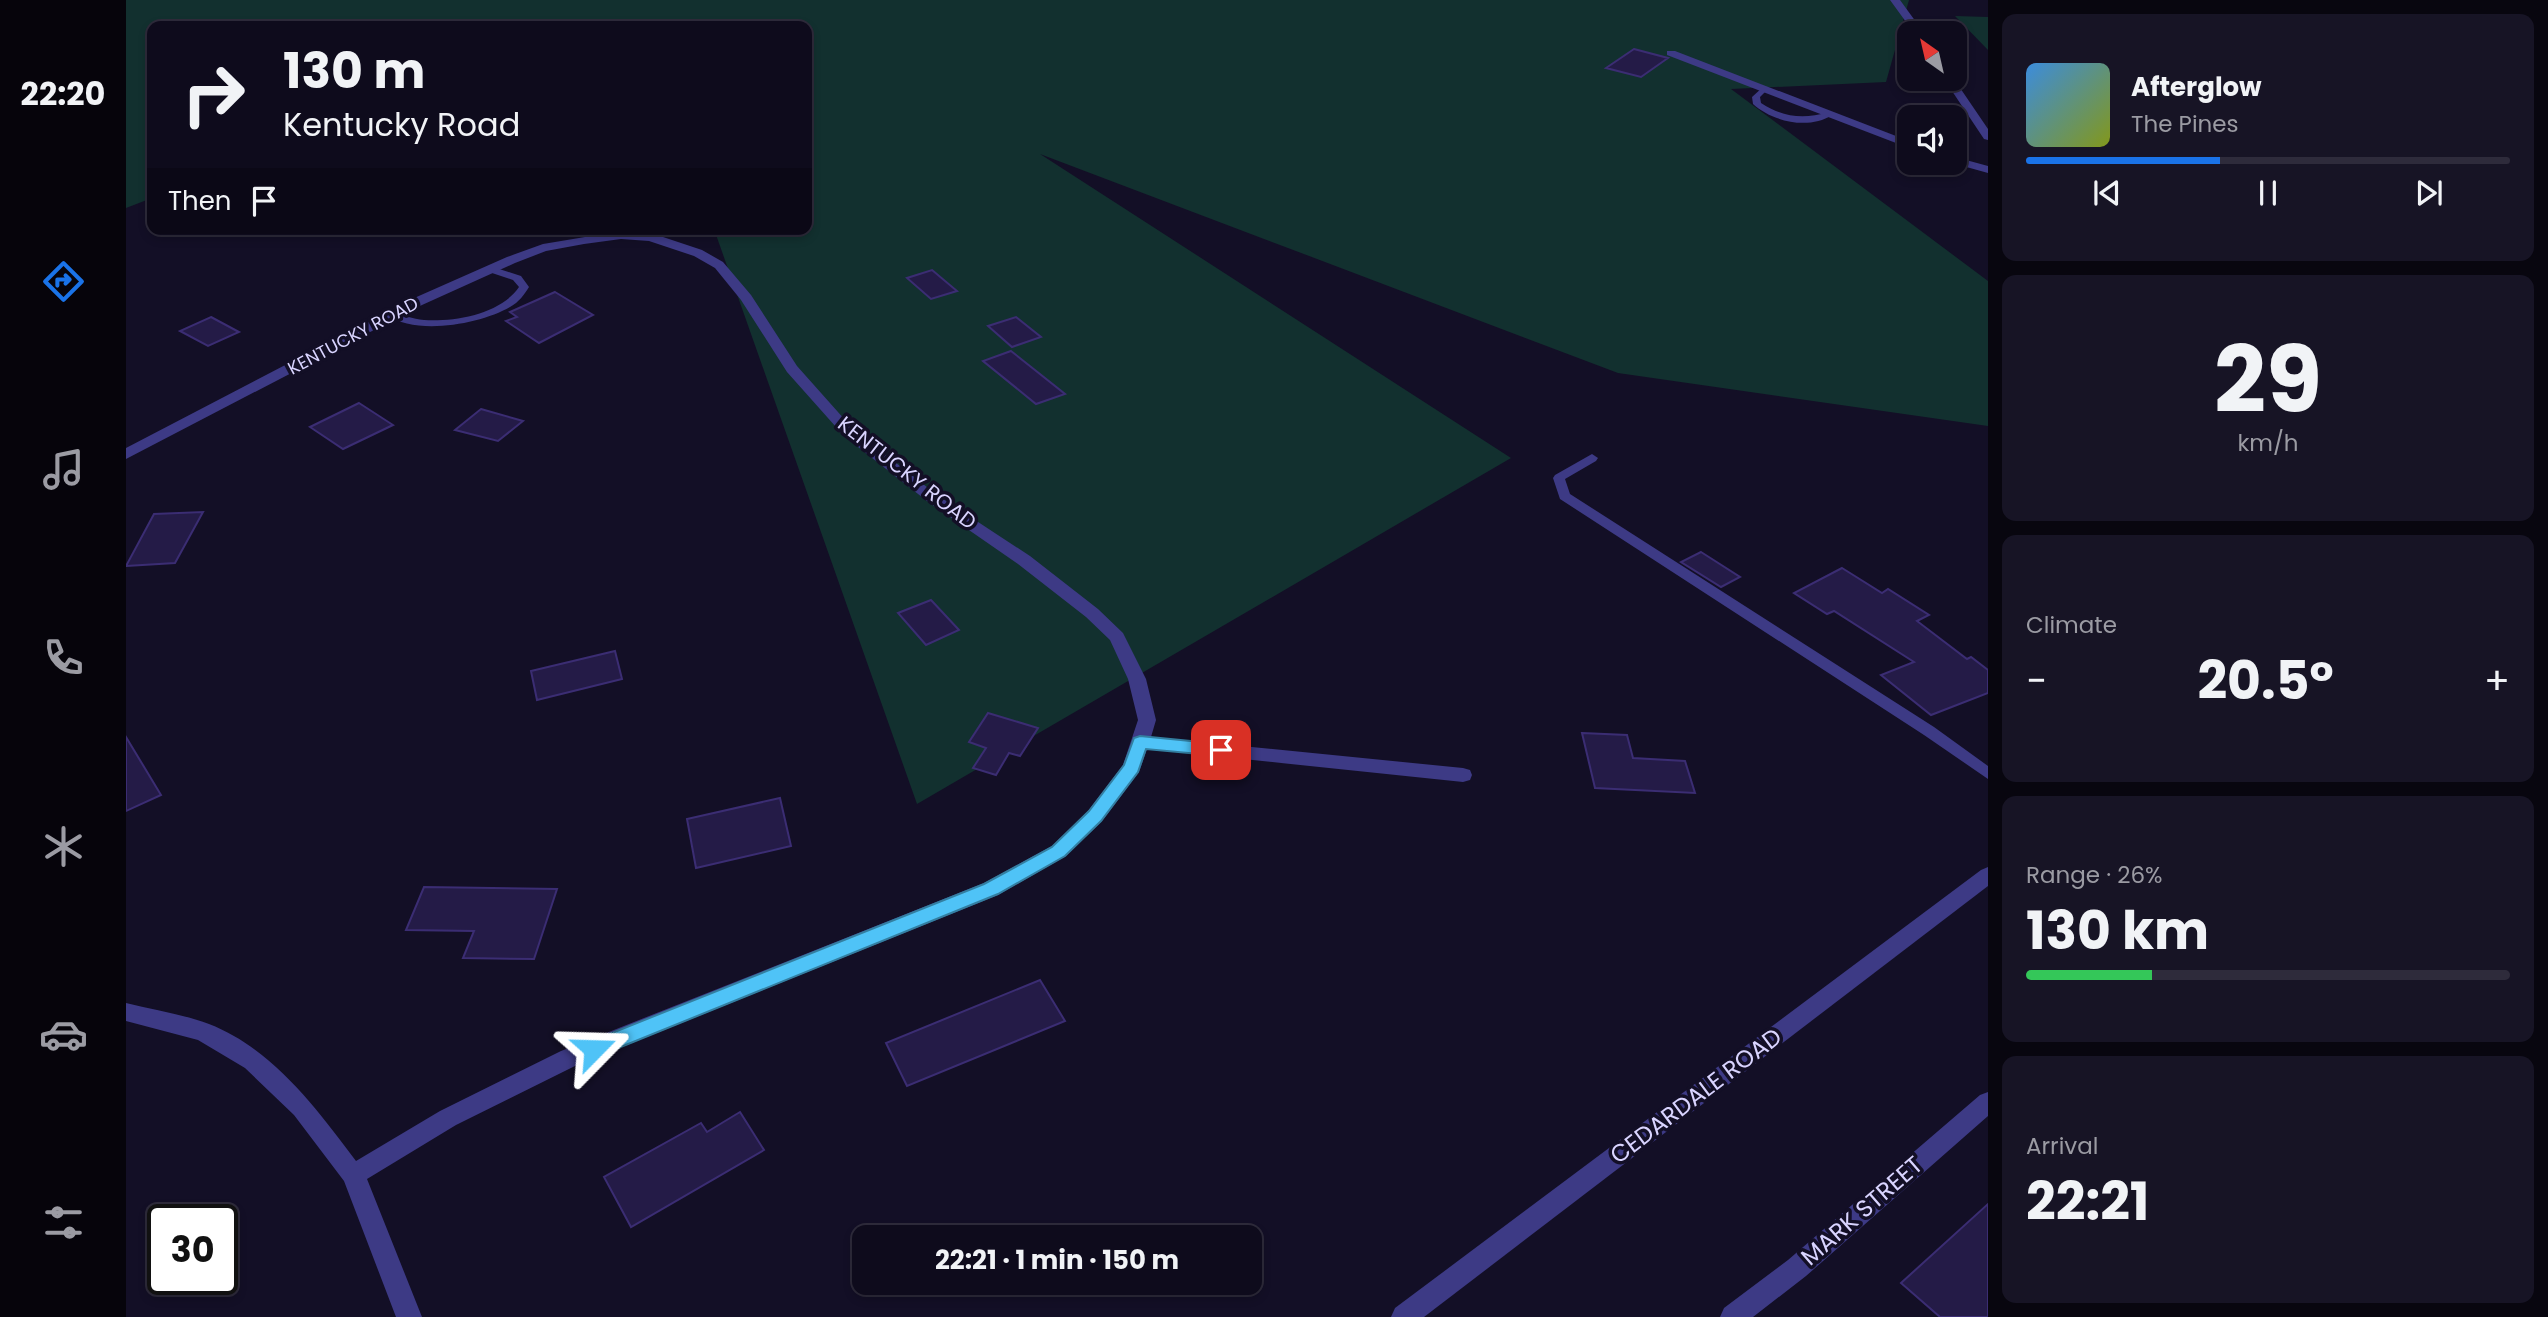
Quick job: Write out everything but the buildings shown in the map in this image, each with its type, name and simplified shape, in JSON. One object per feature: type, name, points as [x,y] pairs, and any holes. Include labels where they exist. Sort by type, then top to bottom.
[{"type":"street","points":[[1895,0],[1910,21]]},
{"type":"street","points":[[1671,53],[1897,141]]},
{"type":"street","points":[[1957,91],[1988,137]]},
{"type":"street","points":[[1967,164],[1988,170]]},
{"type":"street","name":"KENTUCKY ROAD","points":[[126,454],[392,315],[490,269],[543,248],[614,235]]},
{"type":"street","name":"KENTUCKY ROAD","points":[[353,1175],[448,1118],[569,1059],[991,889],[1059,851],[1095,816],[1132,767],[1147,720],[1137,679],[1117,637],[1092,613],[1024,561],[932,498],[849,433],[792,369],[746,298],[719,265],[676,244],[642,235]]},
{"type":"street","points":[[1140,742],[1463,775]]},
{"type":"street","name":"CEDARDALE ROAD","points":[[1404,1317],[1988,875]]},
{"type":"street","points":[[126,1012],[204,1032],[253,1061],[302,1108],[353,1175],[409,1317]]},
{"type":"street","name":"MARK STREET","points":[[1733,1317],[1797,1268],[1988,1102]]},
{"type":"lane","points":[[1763,90],[1756,97],[1757,104],[1767,111],[1803,121],[1828,115]]},
{"type":"lane","points":[[392,315],[422,323],[446,322],[478,316],[521,296],[524,287],[517,278],[490,269]]},
{"type":"lane","points":[[1592,458],[1559,478],[1564,496],[1929,732],[1988,774]]},
{"type":"green space","points":[[126,0],[1909,0],[1903,21],[1897,21],[1897,43],[1886,82],[1731,89],[1988,281],[1988,426],[1618,373],[1040,154],[1511,458],[917,804],[716,235],[812,235],[812,21],[147,21],[147,200],[126,208]]},
{"type":"green space","points":[[1955,16],[1988,17],[1988,50],[1967,28],[1967,21],[1960,21]]},
{"type":"route","points":[[594,1049],[991,889],[1059,851],[1095,816],[1132,767],[1140,742],[1221,750]]}]
